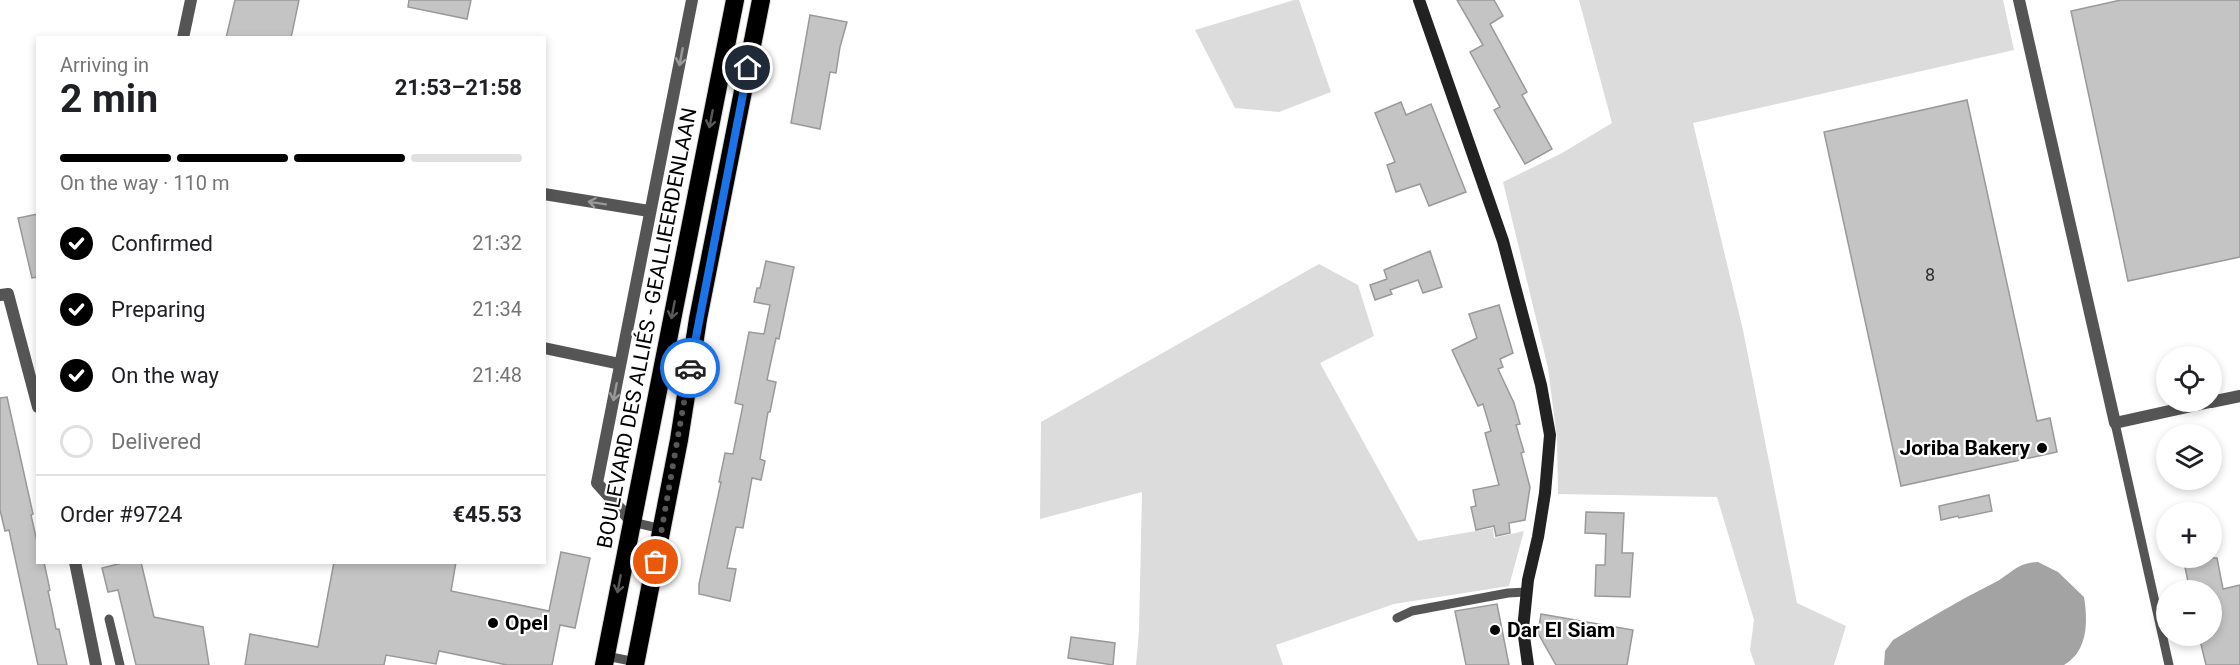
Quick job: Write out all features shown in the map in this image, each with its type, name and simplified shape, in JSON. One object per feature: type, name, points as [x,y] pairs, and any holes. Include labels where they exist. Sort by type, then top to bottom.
[{"type":"highway","name":"BOULEVARD DES ALLIÉS - GEALLIEERDENLAAN","points":[[605,661],[735,0]]},
{"type":"highway","points":[[636,664],[698,319],[761,0]]},
{"type":"street","points":[[183,36],[191,0]]},
{"type":"street","points":[[632,522],[597,483],[692,0]]},
{"type":"street","points":[[1419,0],[1503,241],[1541,385],[1550,435],[1545,493],[1527,592],[1523,629],[1528,665]]},
{"type":"street","points":[[2019,0],[2115,423],[2165,412]]},
{"type":"street","points":[[546,194],[649,211]]},
{"type":"street","points":[[0,295],[8,294],[36,399]]},
{"type":"street","points":[[546,348],[620,363]]},
{"type":"street","points":[[2222,400],[2240,396]]},
{"type":"street","points":[[75,564],[96,665]]},
{"type":"lane","points":[[2115,423],[2169,665]]},
{"type":"lane","points":[[632,522],[662,529]]},
{"type":"lane","points":[[1397,618],[1412,611],[1508,593],[1527,592]]},
{"type":"lane","points":[[109,619],[120,665]]},
{"type":"lane","points":[[605,661],[636,664]]},
{"type":"shaded area","points":[[1299,0],[1331,92],[1279,112],[1235,108],[1195,30]]},
{"type":"shaded area","points":[[1579,0],[2003,0],[2014,50],[1693,123],[1743,330],[1797,603],[1846,626],[1834,665],[1755,665],[1750,650],[1754,620],[1717,497],[1558,494],[1557,439],[1548,368],[1503,182],[1562,153],[1612,123]]},
{"type":"shaded area","points":[[1319,264],[1358,285],[1374,336],[1320,363],[1418,541],[1493,528],[1494,538],[1524,531],[1509,586],[1394,604],[1276,645],[1283,665],[1136,665],[1139,631],[1142,492],[1040,519],[1041,422]]},
{"type":"shaded area","points":[[2038,562],[2058,572],[2084,597],[2086,626],[2082,644],[2072,659],[2064,665],[1884,665],[1885,651],[1893,640],[1998,581],[2018,567]]},
{"type":"building","points":[[235,0],[299,0],[291,36],[226,36]]},
{"type":"building","points":[[409,0],[471,0],[467,19],[408,7]]},
{"type":"building","points":[[1457,0],[1494,0],[1503,16],[1490,24],[1527,92],[1522,95],[1552,149],[1525,164],[1494,110],[1500,107],[1470,52],[1483,45]]},
{"type":"building","points":[[2121,0],[2240,0],[2240,257],[2128,281],[2071,11]]},
{"type":"building","points":[[810,15],[847,22],[836,73],[830,72],[820,129],[791,123]]},
{"type":"building","points":[[1967,100],[2037,421],[2050,418],[2057,452],[1901,486],[1824,132]]},
{"type":"building","points":[[1401,102],[1406,115],[1431,104],[1466,192],[1429,206],[1420,184],[1396,192],[1387,165],[1395,162],[1375,113]]},
{"type":"building","points":[[36,214],[36,277],[32,278],[18,218]]},
{"type":"building","points":[[1430,251],[1442,287],[1423,293],[1418,280],[1390,290],[1392,294],[1375,300],[1370,285],[1387,279],[1384,270]]},
{"type":"building","points":[[766,261],[794,267],[779,339],[776,338],[767,380],[776,382],[760,459],[765,461],[761,480],[752,478],[743,528],[736,527],[727,568],[736,569],[730,601],[699,594],[699,584],[725,453],[733,454],[743,405],[735,403],[749,332],[764,334],[770,305],[754,302],[757,288],[760,288]]},
{"type":"building","points":[[1499,305],[1513,353],[1500,359],[1503,367],[1498,369],[1514,403],[1520,424],[1516,425],[1524,452],[1521,453],[1530,487],[1525,520],[1509,523],[1510,533],[1496,536],[1494,526],[1476,530],[1471,507],[1476,506],[1473,490],[1499,485],[1485,433],[1491,431],[1483,404],[1478,406],[1452,350],[1477,338],[1469,314]]},
{"type":"building","points":[[7,397],[33,514],[31,515],[36,537],[36,564],[44,564],[56,629],[59,629],[67,665],[38,665],[9,530],[5,531],[0,510],[0,398]]},
{"type":"building","points":[[1989,495],[1992,511],[1941,520],[1939,506]]},
{"type":"building","points":[[1586,512],[1624,513],[1622,553],[1633,553],[1630,597],[1595,596],[1596,565],[1605,565],[1606,534],[1585,533]]},
{"type":"building","points":[[561,552],[590,558],[575,628],[560,625],[552,665],[507,665],[439,651],[436,664],[386,655],[384,665],[245,665],[250,634],[318,647],[334,564],[456,564],[451,591],[549,611]]},
{"type":"building","points":[[118,564],[141,564],[154,617],[203,627],[209,665],[136,665],[118,590],[108,592],[102,568]]},
{"type":"building","points":[[2185,568],[2219,568],[2221,580],[2188,580]]},
{"type":"building","points":[[2222,584],[2223,589],[2240,585],[2240,665],[2206,665],[2201,646],[2222,646]]},
{"type":"building","points":[[1497,604],[1509,665],[1466,665],[1455,611]]},
{"type":"building","points":[[1541,614],[1633,630],[1627,665],[1556,665],[1538,633]]},
{"type":"building","points":[[1071,637],[1115,643],[1113,665],[1068,658]]},
{"type":"way so far","points":[[656,562],[690,368]]},
{"type":"place","name":"Joriba Bakery","points":[[2042,448]]},
{"type":"place","name":"Opel","points":[[493,623]]},
{"type":"place","name":"Dar El Siam","points":[[1495,630]]},
{"type":"route","points":[[690,368],[748,68]]}]
